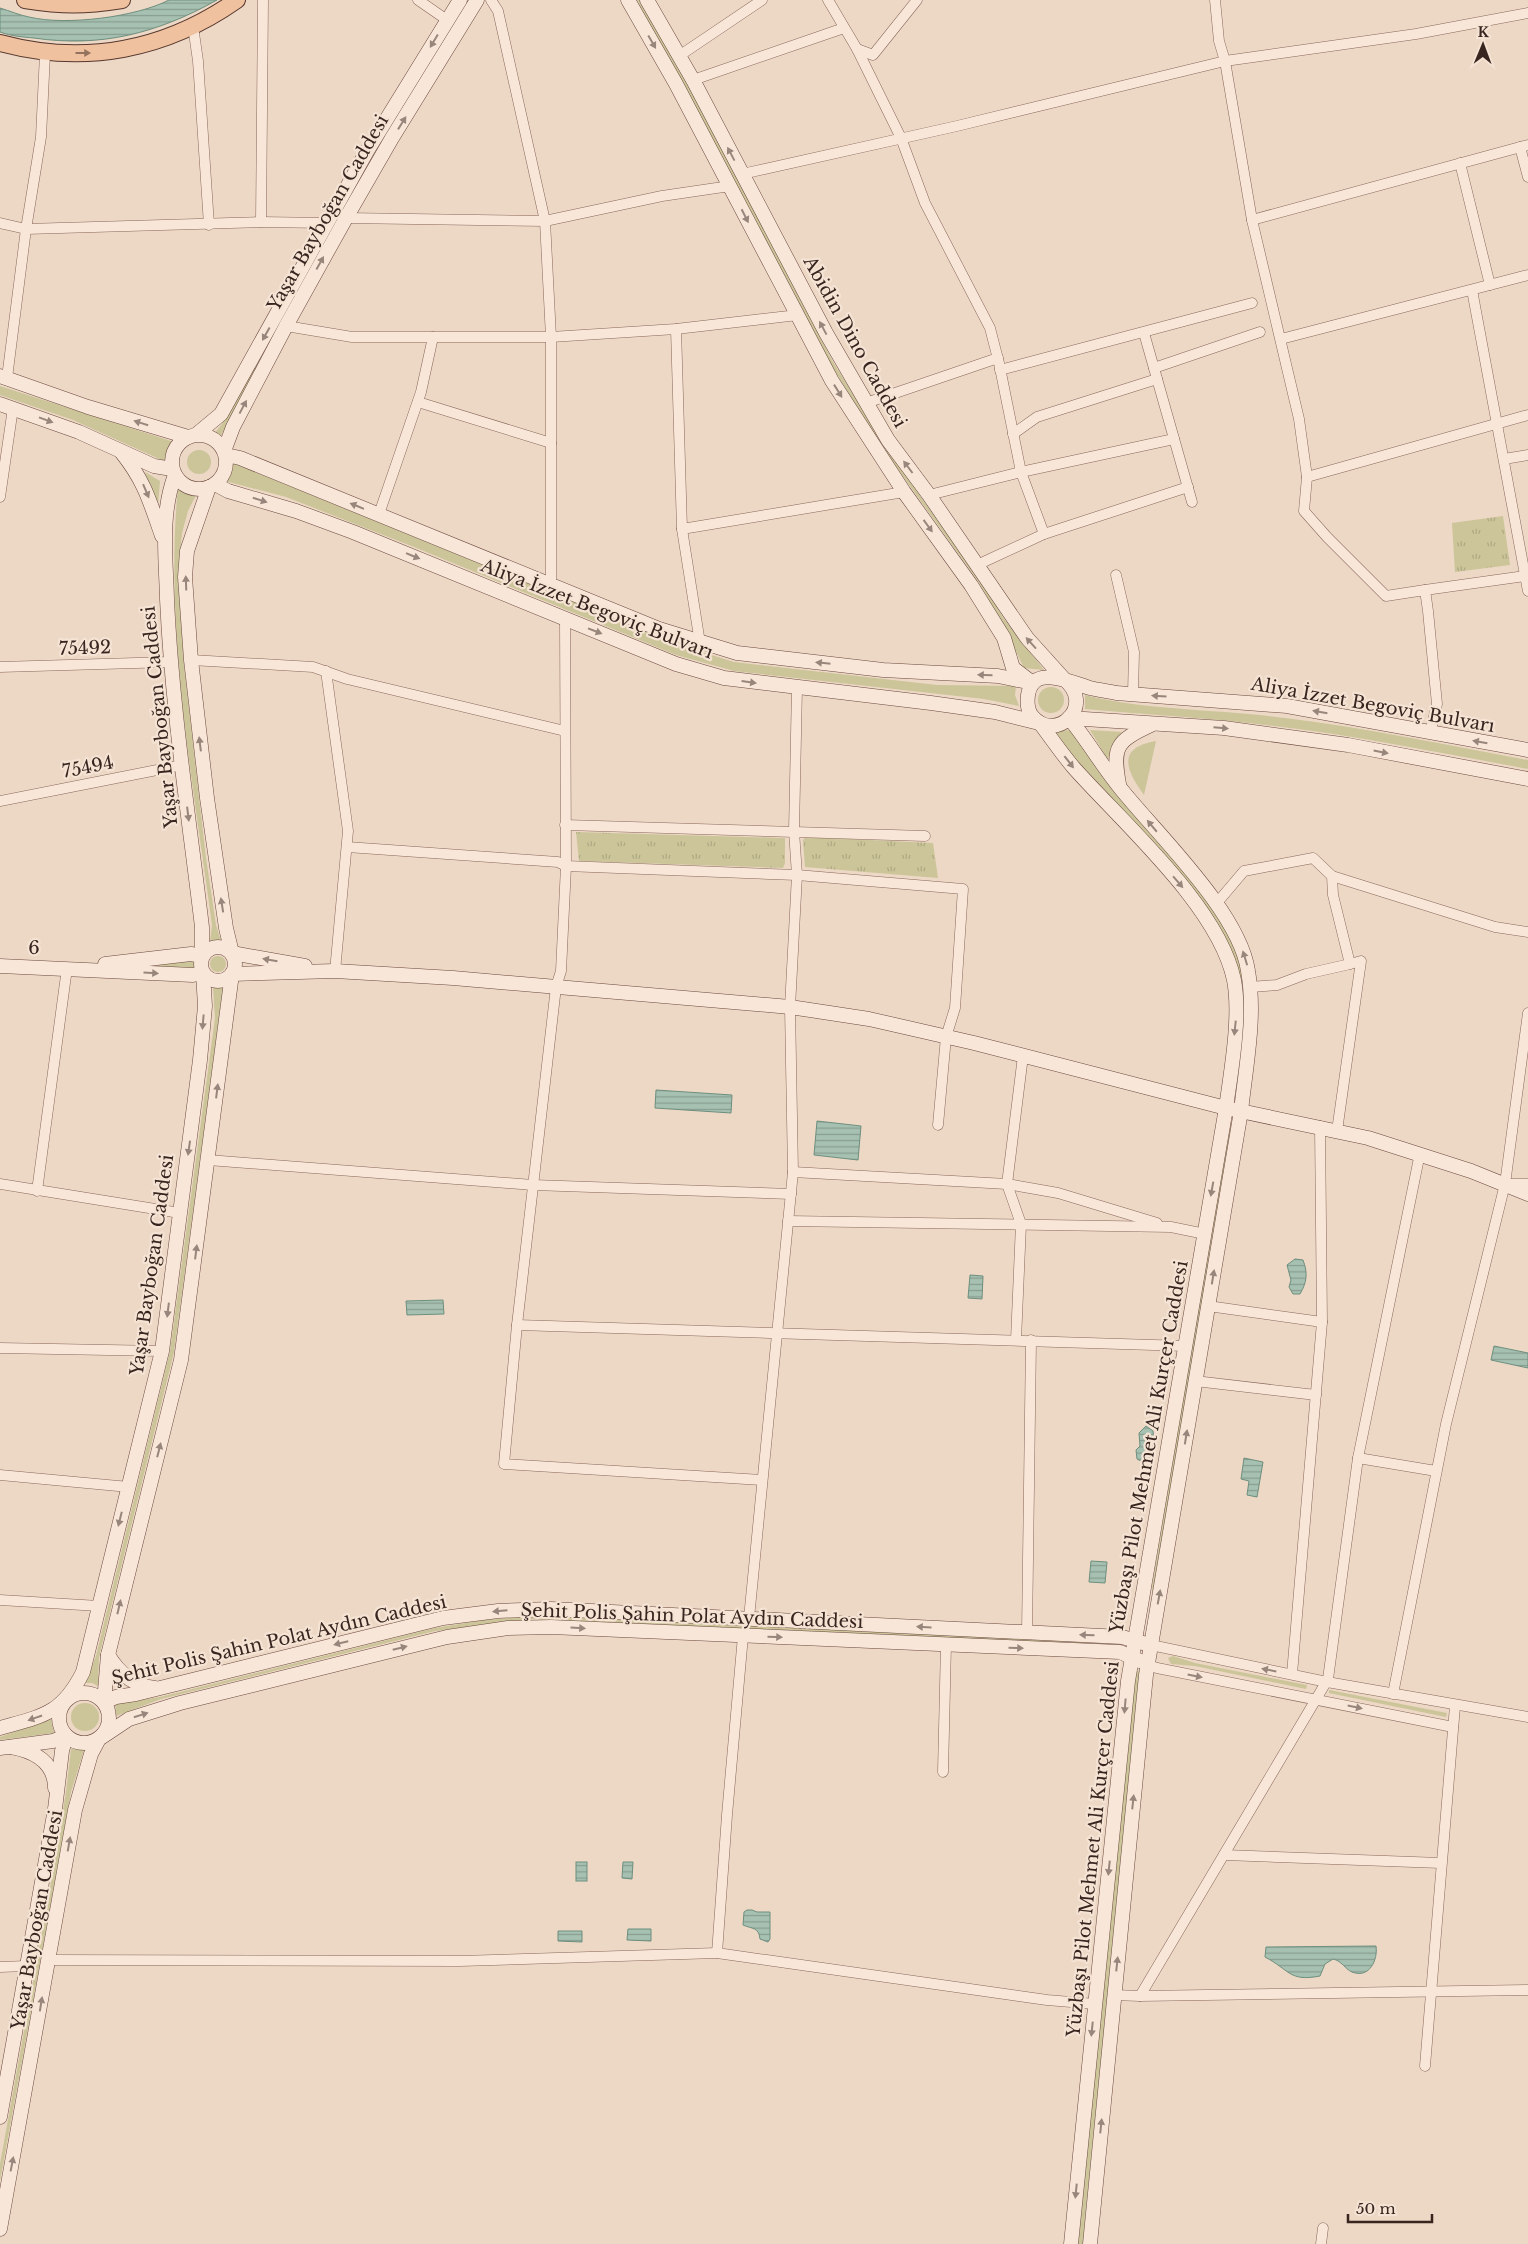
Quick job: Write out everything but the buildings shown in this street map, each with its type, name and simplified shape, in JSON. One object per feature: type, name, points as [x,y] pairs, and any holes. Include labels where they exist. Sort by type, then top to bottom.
[{"type":"main road","points":[[25,0],[54,5],[85,6],[122,0]]},
{"type":"main road","points":[[0,44],[45,54],[96,53],[147,45],[176,35],[237,0]]},
{"type":"main road","name":"Yaşar Bayboğan Caddesi","points":[[192,435],[221,414],[367,151],[460,0]]},
{"type":"main road","name":"Yaşar Bayboğan Caddesi","points":[[225,453],[232,427],[346,218],[392,138],[477,0]]},
{"type":"main road","name":"Abidin Dino Caddesi","points":[[628,0],[676,84],[832,381],[904,492],[971,585],[1004,638],[1013,668],[1033,683]]},
{"type":"main road","name":"Abidin Dino Caddesi","points":[[647,0],[693,80],[826,333],[888,440],[929,495],[1027,638],[1064,679]]},
{"type":"main road","points":[[4,377],[88,406],[192,435],[210,436],[225,453],[222,475],[212,485],[193,488],[185,485],[174,472],[154,466],[80,432],[7,406]]},
{"type":"main road","points":[[174,472],[172,455],[175,448],[192,435]]},
{"type":"main road","points":[[120,450],[138,473],[148,494],[165,546]]},
{"type":"main road","name":"Aliya İzzet Begoviç Bulvarı","points":[[225,453],[551,584],[659,630],[700,643],[737,653],[891,670],[998,676],[1033,683]]},
{"type":"main road","name":"Yaşar Bayboğan Caddesi","points":[[174,472],[168,497],[165,546],[170,662],[202,927],[202,956]]},
{"type":"main road","name":"Yaşar Bayboğan Caddesi","points":[[212,485],[187,551],[185,578],[191,660],[206,798],[224,920],[232,953]]},
{"type":"main road","name":"Aliya İzzet Begoviç Bulvarı","points":[[212,485],[296,510],[676,664],[724,678],[986,710],[1040,723]]},
{"type":"main road","points":[[1046,677],[1064,679],[1076,692],[1076,709],[1069,718],[1056,726],[1040,723],[1030,713],[1027,705],[1029,689],[1033,683],[1046,677]]},
{"type":"main road","name":"Aliya İzzet Begoviç Bulvarı","points":[[1064,679],[1088,687],[1133,694],[1287,706],[1528,750]]},
{"type":"main road","points":[[1069,718],[1224,728],[1348,745],[1528,779]]},
{"type":"main road","name":"Yüzbaşı Pilot Mehmet Ali Kurçer Caddesi","points":[[1069,718],[1119,788],[1194,874],[1216,904],[1241,944],[1248,969],[1250,987],[1250,1018],[1241,1110],[1148,1664],[1090,2244]]},
{"type":"main road","name":"Yüzbaşı Pilot Mehmet Ali Kurçer Caddesi","points":[[1040,723],[1073,767],[1186,891],[1212,927],[1226,952],[1234,982],[1236,1014],[1226,1108],[1128,1681],[1071,2244]]},
{"type":"main road","points":[[1119,788],[1115,762],[1119,745],[1132,734],[1154,723]]},
{"type":"main road","points":[[335,971],[232,974],[228,978],[218,981],[207,978],[201,968],[202,956],[211,948],[217,946],[223,947],[232,953],[335,971],[790,1007],[869,1019],[1226,1108],[1320,1126],[1420,1153],[1528,1194]]},
{"type":"main road","points":[[66,1700],[59,1714],[62,1730],[66,1736],[82,1743],[99,1738],[109,1724],[109,1716],[104,1702],[108,1655],[181,1360],[232,974],[236,964],[232,953]]},
{"type":"main road","points":[[68,968],[191,954],[202,956]]},
{"type":"main road","name":"6","points":[[0,966],[68,968]]},
{"type":"main road","points":[[68,968],[193,976],[203,973]]},
{"type":"main road","name":"Yaşar Bayboğan Caddesi","points":[[66,1700],[82,1672],[162,1351],[200,1060],[205,1006],[203,973]]},
{"type":"main road","name":"Şehit Polis Şahin Polat Aydın Caddesi","points":[[104,1702],[116,1697],[161,1688],[443,1618],[498,1611],[551,1608],[1122,1637],[1151,1645]]},
{"type":"main road","name":"Şehit Polis Şahin Polat Aydın Caddesi","points":[[99,1738],[129,1719],[180,1703],[446,1637],[508,1628],[551,1627],[1120,1652],[1148,1664]]},
{"type":"main road","points":[[108,1655],[120,1672],[135,1683],[144,1687],[161,1688]]},
{"type":"main road","points":[[0,1728],[50,1713],[66,1700],[80,1693],[88,1693],[104,1702]]},
{"type":"main road","points":[[6,1748],[53,1741],[66,1736]]},
{"type":"main road","name":"Yaşar Bayboğan Caddesi","points":[[0,2117],[55,1809],[62,1751],[66,1736]]},
{"type":"main road","name":"Yaşar Bayboğan Caddesi","points":[[0,2229],[75,1810],[91,1754],[99,1738]]},
{"type":"main road","points":[[6,1748],[27,1750],[46,1761],[55,1777],[55,1809]]},
{"type":"street","points":[[261,222],[263,0]]},
{"type":"street","points":[[418,0],[447,20]]},
{"type":"street","points":[[491,0],[498,10],[545,221],[551,337],[551,584]]},
{"type":"street","points":[[679,56],[762,0]]},
{"type":"street","points":[[828,0],[857,49],[901,138],[924,203],[990,328],[998,358],[1021,472],[1044,534]]},
{"type":"street","points":[[857,49],[873,55],[917,0]]},
{"type":"street","points":[[1215,0],[1219,41],[1225,61],[1252,220],[1299,419],[1307,478],[1304,511],[1386,596],[1525,576]]},
{"type":"street","points":[[742,174],[1225,61],[1416,34],[1528,13]]},
{"type":"street","points":[[193,26],[198,53],[209,225]]},
{"type":"street","points":[[693,80],[844,28]]},
{"type":"street","points":[[4,377],[41,137],[45,54]]},
{"type":"street","points":[[1252,220],[1524,146],[1528,177]]},
{"type":"street","points":[[1460,163],[1490,285]]},
{"type":"street","points":[[346,218],[545,221],[662,196],[730,186]]},
{"type":"street","points":[[0,223],[26,229],[261,222],[326,223]]},
{"type":"street","points":[[1281,339],[1528,275]]},
{"type":"street","points":[[1472,290],[1528,591]]},
{"type":"street","points":[[1000,370],[1252,303]]},
{"type":"street","points":[[286,326],[352,337],[551,337],[676,329],[798,315]]},
{"type":"street","points":[[676,329],[682,530],[700,643]]},
{"type":"street","points":[[1154,368],[1260,332]]},
{"type":"street","points":[[1144,333],[1192,502]]},
{"type":"street","points":[[378,514],[418,402],[433,337]]},
{"type":"street","points":[[866,403],[998,358]]},
{"type":"street","points":[[1013,434],[1037,417],[1157,379]]},
{"type":"street","points":[[418,402],[551,443]]},
{"type":"street","points":[[0,497],[7,406]]},
{"type":"street","points":[[1307,478],[1528,415]]},
{"type":"street","points":[[929,495],[1021,472],[1174,439]]},
{"type":"street","points":[[1504,459],[1528,455]]},
{"type":"street","points":[[976,565],[1044,534],[1188,487]]},
{"type":"street","points":[[682,530],[904,492]]},
{"type":"street","points":[[1116,575],[1134,652],[1133,694]]},
{"type":"street","points":[[1425,590],[1437,704],[1430,733]]},
{"type":"street","points":[[565,619],[566,866],[562,971],[556,988],[517,1325],[504,1464],[762,1480]]},
{"type":"street","points":[[191,660],[312,667],[326,670],[347,679],[565,731]]},
{"type":"street","name":"75492","points":[[0,667],[170,662]]},
{"type":"street","points":[[326,670],[348,831],[335,971]]},
{"type":"street","points":[[749,1618],[793,1172],[790,1007],[797,874],[794,831],[797,687]]},
{"type":"street","name":"75494","points":[[0,801],[182,765]]},
{"type":"street","points":[[566,826],[926,836]]},
{"type":"street","points":[[346,847],[558,862],[566,866],[797,874],[963,889],[955,1008],[946,1037],[938,1125]]},
{"type":"street","points":[[1216,904],[1244,871],[1313,858],[1332,876],[1495,927],[1528,932]]},
{"type":"street","points":[[1332,876],[1333,895],[1350,964]]},
{"type":"street","points":[[1250,987],[1277,985],[1306,974],[1360,961],[1338,1131]]},
{"type":"street","points":[[37,1191],[68,968]]},
{"type":"street","points":[[1393,1694],[1436,1471],[1505,1184],[1528,1013]]},
{"type":"street","points":[[1016,1340],[1021,1224],[1007,1184],[1023,1056]]},
{"type":"street","points":[[1292,1674],[1322,1322],[1320,1126]]},
{"type":"street","points":[[1140,1996],[1327,1682],[1358,1458],[1420,1153]]},
{"type":"street","points":[[208,1160],[533,1185],[791,1194]]},
{"type":"street","points":[[793,1172],[1007,1184],[1058,1193],[1171,1227],[1205,1234]]},
{"type":"street","points":[[0,1184],[180,1213]]},
{"type":"street","points":[[1505,1184],[1528,1184]]},
{"type":"street","points":[[788,1221],[1171,1227]]},
{"type":"street","points":[[1208,1306],[1322,1322]]},
{"type":"street","points":[[517,1325],[1186,1346]]},
{"type":"street","points":[[1027,1633],[1031,1340]]},
{"type":"street","points":[[0,1348],[162,1351]]},
{"type":"street","points":[[1195,1381],[1316,1395]]},
{"type":"street","points":[[1358,1458],[1436,1471]]},
{"type":"street","points":[[0,1475],[128,1487]]},
{"type":"street","points":[[0,1600],[99,1606]]},
{"type":"street","points":[[718,1953],[726,1815],[742,1636]]},
{"type":"street","points":[[944,1772],[946,1644]]},
{"type":"street","points":[[1151,1645],[1327,1682],[1455,1706],[1528,1717]]},
{"type":"street","points":[[1148,1664],[1157,1668],[1453,1727]]},
{"type":"street","points":[[1425,2066],[1455,1706]]},
{"type":"street","points":[[1224,1855],[1441,1863]]},
{"type":"street","points":[[48,1960],[460,1961],[718,1953],[1047,2000],[1095,2004]]},
{"type":"street","points":[[0,1967],[27,1966]]},
{"type":"street","points":[[1114,1995],[1528,1990]]},
{"type":"street","points":[[1321,2244],[1323,2228]]},
{"type":"green space","points":[[468,0],[471,0],[343,209],[220,437],[213,435],[222,424],[242,389],[341,208]]},
{"type":"green space","points":[[637,0],[641,0],[669,49],[833,362],[887,449],[979,579],[1004,619],[1044,670],[1024,668],[1001,621],[978,581],[884,450],[830,363]]},
{"type":"green space","points":[[0,386],[174,442],[169,450],[166,462],[73,420],[0,395]]},
{"type":"green space","points":[[199,450],[208,453],[211,462],[208,471],[199,474],[190,471],[187,462],[190,453]]},
{"type":"green space","points":[[230,462],[679,645],[734,662],[937,685],[1016,686],[1015,695],[1019,706],[984,699],[734,671],[676,655],[414,547],[286,497],[225,481],[230,472]]},
{"type":"green space","points":[[145,472],[160,481],[157,519],[153,493]]},
{"type":"green space","points":[[178,487],[197,493],[188,511],[182,533],[179,563],[184,665],[206,858],[216,925],[221,941],[210,942],[212,925],[189,761],[178,651],[175,542]]},
{"type":"green space","points":[[1503,516],[1510,565],[1455,572],[1452,523]]},
{"type":"green space","points":[[1051,687],[1061,690],[1064,700],[1061,710],[1051,713],[1041,710],[1038,700],[1041,690]]},
{"type":"green space","points":[[1085,695],[1134,704],[1260,715],[1376,732],[1528,760],[1528,769],[1313,731],[1233,721],[1085,709]]},
{"type":"green space","points":[[1074,730],[1104,779],[1204,897],[1235,949],[1243,976],[1246,1003],[1243,1045],[1238,1086],[1236,1088],[1234,1086],[1241,978],[1233,954],[1220,927],[1178,871],[1074,757],[1055,731]]},
{"type":"green space","points":[[1090,730],[1122,732],[1112,746],[1108,760]]},
{"type":"green space","points":[[1156,741],[1144,795],[1129,769],[1128,761],[1135,749],[1143,744]]},
{"type":"green space","points":[[576,832],[785,838],[785,863],[783,868],[579,861]]},
{"type":"green space","points":[[806,837],[933,843],[938,878],[805,867],[803,840]]},
{"type":"green space","points":[[218,956],[226,964],[218,972],[210,964]]},
{"type":"green space","points":[[195,959],[195,970],[152,965]]},
{"type":"green space","points":[[213,988],[223,988],[174,1352],[99,1657],[98,1686],[92,1683],[85,1683],[96,1656],[170,1351],[215,1018]]},
{"type":"green space","points":[[1230,1122],[1233,1123],[1153,1594],[1152,1588]]},
{"type":"green space","points":[[534,1616],[1121,1643],[1121,1646],[534,1619],[435,1631],[161,1699],[116,1716],[115,1704],[160,1697],[435,1628],[484,1620]]},
{"type":"green space","points":[[1173,1656],[1195,1663],[1307,1685],[1306,1689],[1195,1666],[1171,1664],[1168,1658]]},
{"type":"green space","points":[[1135,1670],[1140,1671],[1083,2244],[1078,2244]]},
{"type":"green space","points":[[1329,1690],[1447,1713],[1446,1717],[1329,1693]]},
{"type":"green space","points":[[85,1703],[95,1707],[99,1717],[95,1727],[85,1731],[75,1727],[71,1717],[75,1707]]},
{"type":"green space","points":[[51,1719],[54,1733],[0,1740],[0,1737]]},
{"type":"green space","points":[[71,1749],[84,1750],[71,1792],[0,2181],[0,2164],[51,1882]]},
{"type":"shaded area","points":[[169,0],[217,0],[195,12],[151,29],[106,39],[59,41],[0,32],[0,8],[44,20],[62,21],[120,15],[155,6]]},
{"type":"shaded area","points":[[656,1090],[732,1095],[731,1113],[655,1108]]},
{"type":"shaded area","points":[[817,1121],[861,1126],[858,1160],[814,1155]]},
{"type":"shaded area","points":[[1295,1259],[1303,1260],[1306,1269],[1305,1281],[1300,1294],[1293,1294],[1289,1287],[1291,1280],[1287,1265]]},
{"type":"shaded area","points":[[970,1275],[983,1276],[982,1299],[968,1298]]},
{"type":"shaded area","points":[[443,1300],[444,1314],[407,1315],[406,1301]]},
{"type":"shaded area","points":[[1494,1346],[1528,1353],[1528,1368],[1491,1360]]},
{"type":"shaded area","points":[[1146,1426],[1153,1431],[1154,1440],[1149,1459],[1143,1462],[1137,1459],[1136,1450],[1140,1446],[1139,1433]]},
{"type":"shaded area","points":[[1244,1458],[1263,1462],[1257,1497],[1247,1495],[1249,1481],[1241,1479]]},
{"type":"shaded area","points":[[1091,1561],[1107,1562],[1105,1583],[1089,1582]]},
{"type":"shaded area","points":[[576,1862],[587,1862],[587,1881],[576,1881]]},
{"type":"shaded area","points":[[623,1862],[633,1862],[632,1879],[622,1878]]},
{"type":"shaded area","points":[[747,1910],[770,1912],[770,1939],[768,1942],[760,1939],[757,1930],[743,1925],[744,1912]]},
{"type":"shaded area","points":[[628,1929],[651,1929],[651,1941],[627,1940]]},
{"type":"shaded area","points":[[558,1931],[582,1931],[582,1942],[558,1941]]},
{"type":"shaded area","points":[[1376,1946],[1374,1962],[1364,1973],[1352,1972],[1339,1961],[1333,1959],[1325,1964],[1320,1976],[1302,1977],[1290,1974],[1265,1957],[1266,1947]]}]
